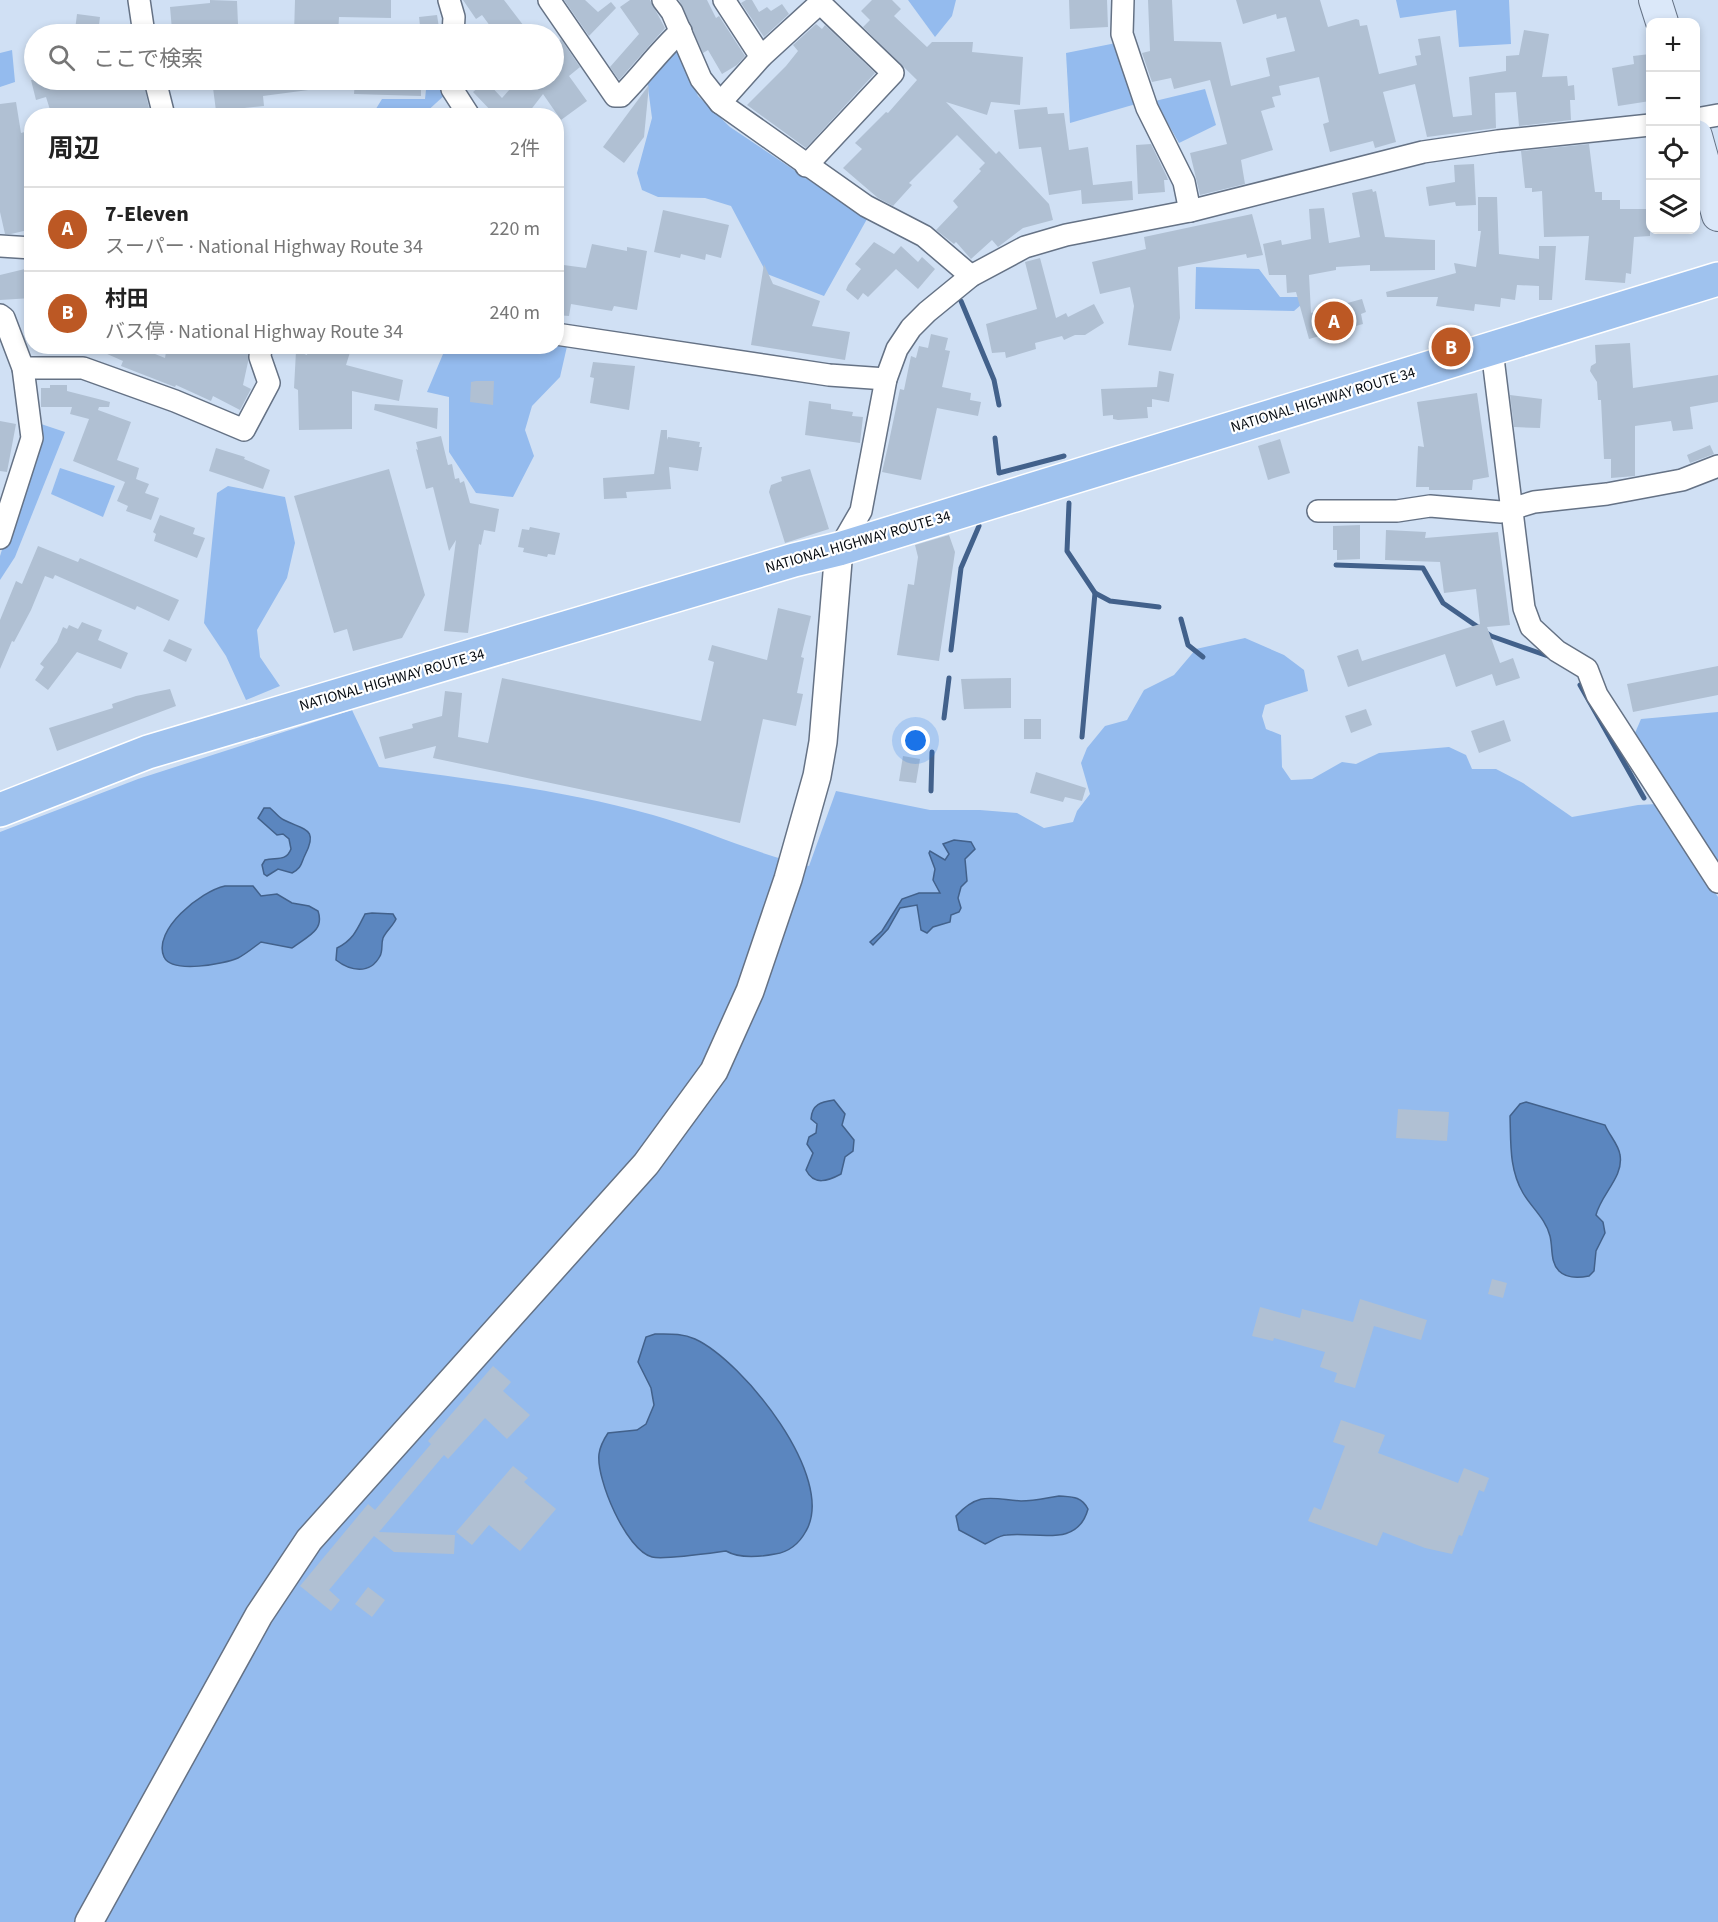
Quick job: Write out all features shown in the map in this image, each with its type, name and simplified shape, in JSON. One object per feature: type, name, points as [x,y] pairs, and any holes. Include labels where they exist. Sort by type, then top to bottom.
[{"type":"highway","name":"NATIONAL HIGHWAY ROUTE 34","points":[[0,810],[148,752],[839,549],[1718,279]]},
{"type":"main road","points":[[1655,0],[1661,18]]},
{"type":"main road","points":[[1700,153],[1718,215]]},
{"type":"street","points":[[139,0],[143,24]]},
{"type":"street","points":[[449,0],[454,24]]},
{"type":"street","points":[[549,0],[615,96],[621,96],[656,54],[681,31]]},
{"type":"street","points":[[663,0],[681,31],[701,79],[720,103],[806,166],[866,206],[924,236],[971,276]]},
{"type":"street","points":[[724,0],[761,57]]},
{"type":"street","points":[[1123,0],[1122,34],[1147,108],[1184,182],[1190,211]]},
{"type":"street","points":[[720,103],[761,57],[820,3],[893,73],[806,166]]},
{"type":"street","points":[[158,90],[162,108]]},
{"type":"street","points":[[453,90],[464,108]]},
{"type":"street","points":[[1700,118],[1718,115]]},
{"type":"street","points":[[89,1922],[260,1615],[309,1540],[646,1164],[714,1071],[750,992],[788,879],[817,776],[823,742],[839,549],[861,511],[886,379],[897,349],[911,328],[971,276],[1035,244],[1066,235],[1190,211],[1423,152],[1498,141],[1646,125]]},
{"type":"street","points":[[0,246],[24,248]]},
{"type":"street","points":[[0,315],[22,368],[32,438],[0,538]]},
{"type":"street","points":[[564,335],[818,374],[886,379]]},
{"type":"street","points":[[1492,350],[1524,608],[1531,627],[1557,651],[1587,669],[1596,695],[1718,882]]},
{"type":"street","points":[[22,368],[83,368],[175,401],[244,430],[269,383],[260,354]]},
{"type":"street","points":[[1318,511],[1397,511],[1430,506],[1501,512],[1534,502],[1607,494],[1682,480],[1718,466]]},
{"type":"shaded area","points":[[908,0],[956,0],[952,16],[935,37]]},
{"type":"shaded area","points":[[1396,0],[1509,0],[1511,44],[1459,47],[1456,10],[1400,18]]},
{"type":"shaded area","points":[[676,42],[698,96],[730,127],[867,219],[824,296],[767,274],[731,206],[705,198],[658,197],[642,190],[637,173],[652,118],[647,80]]},
{"type":"shaded area","points":[[1116,43],[1136,104],[1070,123],[1066,53]]},
{"type":"shaded area","points":[[12,50],[15,82],[0,87],[0,53]]},
{"type":"shaded area","points":[[1205,89],[1216,125],[1179,143],[1155,101]]},
{"type":"shaded area","points":[[426,90],[448,90],[431,108],[376,108],[382,99],[425,99]]},
{"type":"shaded area","points":[[1196,267],[1259,269],[1280,297],[1310,297],[1294,311],[1195,309]]},
{"type":"shaded area","points":[[564,342],[568,342],[560,377],[532,406],[525,430],[534,456],[513,497],[476,493],[449,452],[449,397],[427,392],[443,354],[564,354]]},
{"type":"shaded area","points":[[41,424],[65,432],[15,557],[0,580],[0,556]]},
{"type":"shaded area","points":[[60,468],[115,486],[103,517],[51,494]]},
{"type":"shaded area","points":[[228,486],[285,497],[295,543],[287,578],[257,630],[260,657],[280,686],[246,700],[226,656],[204,623],[217,493]]},
{"type":"shaded area","points":[[1245,638],[1284,655],[1304,670],[1308,691],[1265,705],[1262,716],[1266,729],[1281,735],[1282,767],[1291,780],[1312,779],[1342,762],[1356,764],[1379,753],[1449,747],[1466,755],[1472,769],[1496,769],[1523,783],[1572,817],[1638,805],[1657,804],[1718,897],[1718,1922],[0,1922],[0,832],[138,779],[352,710],[379,767],[517,786],[619,806],[673,821],[769,855],[809,866],[836,791],[930,810],[1017,813],[1044,828],[1073,822],[1077,811],[1090,794],[1081,763],[1087,748],[1105,726],[1127,720],[1144,690],[1174,675],[1196,649]]},
{"type":"shaded area","points":[[1718,712],[1718,868],[1640,751],[1635,733],[1641,719]]},
{"type":"shaded area","points":[[264,808],[270,808],[282,819],[303,828],[310,835],[309,846],[301,865],[292,873],[278,869],[267,876],[264,874],[262,865],[265,860],[286,856],[291,849],[289,839],[283,834],[277,835],[258,818]]},
{"type":"shaded area","points":[[954,840],[971,842],[975,849],[965,859],[967,881],[961,887],[958,898],[961,908],[959,912],[951,915],[950,922],[933,927],[927,933],[921,930],[917,905],[900,908],[888,929],[873,945],[870,942],[882,931],[902,899],[919,893],[940,893],[933,880],[935,869],[929,853],[930,851],[945,860],[949,854],[943,844]]},
{"type":"shaded area","points":[[225,886],[253,886],[261,896],[277,894],[292,903],[309,906],[318,911],[317,929],[292,948],[261,942],[238,958],[222,963],[187,966],[169,962],[164,957],[162,946],[165,935],[172,924],[181,913],[204,895]]},
{"type":"shaded area","points":[[365,914],[393,914],[396,919],[383,938],[380,956],[376,962],[365,969],[347,967],[336,960],[337,948],[351,938]]},
{"type":"shaded area","points":[[834,1100],[845,1114],[842,1125],[854,1140],[853,1151],[845,1157],[841,1174],[822,1181],[813,1178],[806,1170],[813,1153],[807,1144],[809,1137],[816,1133],[817,1124],[811,1119],[813,1110],[818,1105]]},
{"type":"shaded area","points":[[1526,1102],[1605,1125],[1619,1151],[1619,1171],[1596,1215],[1603,1222],[1605,1233],[1596,1251],[1594,1271],[1589,1276],[1569,1277],[1559,1271],[1553,1259],[1548,1230],[1518,1184],[1512,1156],[1510,1116],[1520,1104]]},
{"type":"shaded area","points":[[655,1334],[690,1337],[715,1351],[759,1395],[780,1423],[797,1453],[808,1482],[812,1508],[806,1531],[800,1540],[789,1549],[780,1553],[756,1556],[731,1554],[726,1551],[658,1558],[642,1552],[623,1528],[602,1480],[599,1454],[608,1433],[637,1430],[646,1424],[654,1405],[651,1388],[638,1362],[646,1337]]},
{"type":"shaded area","points":[[1059,1496],[1079,1499],[1088,1509],[1083,1521],[1075,1529],[1065,1534],[1054,1536],[1004,1535],[985,1544],[959,1530],[956,1516],[964,1508],[979,1500],[994,1498],[1026,1501]]},
{"type":"building","points":[[210,0],[237,1],[238,24],[171,24],[170,7],[210,3]]},
{"type":"building","points":[[295,0],[391,0],[391,18],[339,17],[339,24],[294,24]]},
{"type":"building","points":[[463,0],[504,0],[522,24],[489,24],[482,15],[476,19]]},
{"type":"building","points":[[564,0],[585,0],[598,12],[611,2],[616,8],[589,36]]},
{"type":"building","points":[[630,0],[650,0],[665,28],[619,80],[610,67],[639,34],[620,7]]},
{"type":"building","points":[[679,0],[707,0],[716,18],[719,16],[745,56],[737,65],[722,74],[708,50],[703,53]]},
{"type":"building","points":[[752,0],[759,12],[767,7],[771,11],[782,4],[789,14],[764,37],[741,3]]},
{"type":"building","points":[[872,0],[892,0],[901,9],[894,16],[927,47],[932,42],[973,42],[972,52],[1023,57],[1020,105],[991,102],[987,115],[946,102],[996,154],[999,151],[1049,204],[1053,220],[1023,228],[998,247],[992,240],[971,259],[956,242],[954,244],[936,230],[958,207],[953,201],[981,171],[979,169],[985,163],[957,135],[909,183],[912,185],[893,206],[878,198],[843,168],[862,149],[855,143],[886,112],[888,113],[917,80],[863,27],[870,20],[861,11]]},
{"type":"building","points":[[1069,0],[1107,0],[1108,27],[1070,29]]},
{"type":"building","points":[[1148,0],[1172,0],[1174,41],[1221,42],[1231,86],[1270,76],[1266,58],[1295,51],[1286,17],[1277,19],[1276,14],[1243,24],[1236,0],[1320,0],[1328,27],[1359,20],[1360,26],[1367,25],[1379,74],[1417,65],[1415,56],[1421,55],[1418,39],[1440,36],[1453,117],[1472,115],[1469,77],[1506,71],[1506,56],[1519,55],[1524,30],[1549,34],[1542,77],[1567,76],[1568,86],[1574,85],[1575,100],[1570,100],[1571,120],[1519,126],[1516,92],[1495,93],[1496,128],[1427,137],[1415,84],[1383,92],[1396,142],[1375,148],[1373,141],[1330,152],[1323,124],[1329,122],[1319,77],[1279,86],[1281,95],[1272,97],[1275,107],[1261,111],[1273,150],[1241,160],[1245,184],[1200,195],[1190,153],[1227,144],[1210,80],[1174,89],[1171,78],[1152,82],[1142,53],[1150,51]]},
{"type":"building","points":[[77,14],[100,17],[99,24],[76,24]]},
{"type":"building","points":[[437,15],[438,24],[420,24],[419,17]]},
{"type":"building","points":[[816,24],[822,29],[825,25],[875,73],[806,148],[747,105],[786,66],[798,51],[793,45]]},
{"type":"building","points":[[564,43],[580,67],[569,76],[587,101],[564,118],[564,108],[553,108],[543,94],[532,108],[488,108],[473,92],[494,90],[502,98],[509,90],[564,90]]},
{"type":"building","points":[[1646,54],[1646,102],[1618,106],[1612,68],[1634,64],[1633,56]]},
{"type":"building","points":[[649,85],[644,137],[624,163],[603,147]]},
{"type":"building","points":[[34,90],[145,90],[149,108],[49,108],[46,97],[36,100]]},
{"type":"building","points":[[213,90],[308,90],[263,96],[264,106],[216,108]]},
{"type":"building","points":[[354,90],[421,90],[421,96],[354,94]]},
{"type":"building","points":[[16,102],[21,133],[24,132],[24,231],[11,234],[5,234],[0,212],[0,104]]},
{"type":"building","points":[[1047,107],[1048,114],[1064,113],[1069,150],[1088,147],[1093,185],[1132,181],[1133,200],[1082,204],[1081,190],[1049,195],[1041,147],[1019,149],[1014,110]]},
{"type":"building","points":[[1151,144],[1168,180],[1164,180],[1165,192],[1138,194],[1136,145]]},
{"type":"building","points":[[1589,144],[1595,192],[1602,192],[1602,200],[1620,200],[1620,209],[1646,209],[1646,234],[1650,236],[1634,237],[1631,274],[1626,273],[1625,283],[1585,280],[1589,236],[1544,237],[1542,191],[1532,192],[1532,188],[1525,188],[1521,151]]},
{"type":"building","points":[[1474,164],[1476,205],[1456,206],[1455,202],[1429,206],[1426,187],[1455,182],[1454,165]]},
{"type":"building","points":[[1372,189],[1373,192],[1376,191],[1385,237],[1435,240],[1435,270],[1370,271],[1370,265],[1336,267],[1336,270],[1309,275],[1311,313],[1362,299],[1366,312],[1361,314],[1363,324],[1309,339],[1296,292],[1287,293],[1286,275],[1269,275],[1263,244],[1281,240],[1282,245],[1311,239],[1309,209],[1324,208],[1329,243],[1360,237],[1352,193]]},
{"type":"building","points":[[1478,197],[1497,197],[1499,254],[1539,259],[1539,246],[1556,246],[1552,300],[1539,300],[1539,286],[1517,285],[1515,300],[1501,298],[1500,307],[1475,304],[1474,311],[1436,306],[1438,297],[1387,297],[1386,292],[1456,273],[1454,263],[1476,267],[1481,231],[1478,231]]},
{"type":"building","points":[[663,210],[729,225],[721,258],[706,254],[705,260],[681,254],[680,258],[654,252]]},
{"type":"building","points":[[1252,214],[1263,255],[1247,258],[1246,254],[1178,267],[1180,318],[1171,351],[1128,345],[1134,306],[1130,287],[1100,294],[1092,262],[1146,249],[1144,237]]},
{"type":"building","points":[[874,242],[894,254],[901,246],[918,262],[922,257],[935,269],[918,289],[896,269],[868,297],[863,293],[858,300],[846,290],[861,269],[855,264]]},
{"type":"building","points":[[592,244],[627,251],[627,247],[647,251],[637,310],[614,306],[612,311],[571,304],[569,316],[564,316],[564,265],[586,268]]},
{"type":"building","points":[[1040,258],[1056,318],[1066,313],[1068,317],[1094,304],[1104,323],[1085,335],[1075,335],[1064,340],[1062,336],[1035,343],[1036,349],[1006,358],[1005,352],[992,353],[986,324],[1037,309],[1025,262]]},
{"type":"building","points":[[764,264],[773,284],[820,301],[812,326],[850,332],[845,360],[751,345]]},
{"type":"building","points":[[24,269],[24,298],[0,300],[0,275]]},
{"type":"building","points":[[931,334],[948,338],[945,350],[950,351],[942,387],[971,393],[970,400],[981,402],[978,416],[937,408],[921,480],[882,472],[900,389],[904,390],[911,356],[916,358],[919,346],[928,348]]},
{"type":"building","points":[[1630,343],[1633,388],[1718,375],[1718,402],[1690,407],[1693,429],[1673,431],[1671,421],[1635,426],[1635,476],[1611,478],[1611,459],[1604,459],[1601,400],[1598,400],[1597,382],[1590,371],[1591,366],[1596,363],[1595,345]]},
{"type":"building","points":[[107,354],[155,354],[165,358],[166,354],[248,354],[243,385],[251,389],[240,410],[213,396],[211,401],[176,385],[175,387],[121,366],[123,361]]},
{"type":"building","points":[[296,354],[349,354],[346,365],[403,380],[399,401],[352,391],[352,429],[299,430],[298,390],[294,388]]},
{"type":"building","points":[[593,362],[635,366],[629,410],[590,403],[594,378],[590,377]]},
{"type":"building","points":[[1159,371],[1174,374],[1169,402],[1152,399],[1152,407],[1147,407],[1148,418],[1118,420],[1113,419],[1113,415],[1103,416],[1101,389],[1157,387]]},
{"type":"building","points":[[494,381],[493,405],[470,402],[471,382]]},
{"type":"building","points":[[50,385],[67,385],[67,391],[110,402],[109,407],[99,407],[98,410],[131,422],[117,460],[139,468],[136,479],[149,484],[145,493],[159,498],[151,520],[126,511],[128,506],[117,501],[125,482],[73,461],[89,419],[70,414],[72,407],[41,407],[41,388],[50,388]]},
{"type":"building","points":[[1477,393],[1489,477],[1473,480],[1472,490],[1429,490],[1429,487],[1416,487],[1418,446],[1424,447],[1417,402]]},
{"type":"building","points":[[1510,395],[1542,399],[1540,428],[1514,427]]},
{"type":"building","points":[[809,401],[831,404],[831,409],[853,412],[852,416],[863,417],[860,443],[805,435]]},
{"type":"building","points":[[375,404],[438,408],[437,429],[374,410]]},
{"type":"building","points":[[0,421],[16,424],[7,472],[0,471]]},
{"type":"building","points":[[661,430],[667,430],[667,440],[668,437],[700,442],[699,447],[702,447],[698,471],[669,467],[671,489],[626,492],[627,498],[604,499],[603,478],[654,474]]},
{"type":"building","points":[[441,436],[448,465],[452,464],[455,479],[459,478],[460,483],[464,481],[470,503],[499,509],[495,532],[484,530],[481,545],[479,544],[468,633],[444,631],[456,540],[449,551],[433,487],[426,489],[416,449],[418,450],[416,442]]},
{"type":"building","points":[[1280,439],[1290,473],[1268,480],[1258,446]]},
{"type":"building","points":[[1710,445],[1714,454],[1690,463],[1687,455]]},
{"type":"building","points":[[216,448],[245,457],[244,459],[270,470],[263,489],[209,471]]},
{"type":"building","points":[[389,469],[425,595],[402,638],[353,651],[347,629],[334,633],[294,496]]},
{"type":"building","points":[[810,469],[829,529],[785,543],[769,492],[771,485],[782,481],[781,477]]},
{"type":"building","points":[[160,515],[195,528],[193,534],[205,538],[197,558],[154,541],[156,534],[153,532]]},
{"type":"building","points":[[1360,525],[1360,559],[1337,560],[1337,550],[1333,550],[1333,526]]},
{"type":"building","points":[[530,527],[560,533],[555,555],[548,554],[547,557],[523,552],[524,548],[518,547],[522,529],[529,530]]},
{"type":"building","points":[[1386,530],[1426,532],[1425,538],[1498,532],[1510,625],[1487,627],[1500,663],[1513,658],[1520,678],[1496,686],[1492,674],[1456,687],[1445,654],[1348,687],[1337,656],[1358,649],[1362,661],[1480,624],[1476,589],[1444,593],[1440,562],[1385,560]]},
{"type":"building","points":[[949,535],[955,552],[939,661],[897,655],[908,584],[914,585],[918,557],[915,545]]},
{"type":"building","points":[[38,546],[78,562],[80,558],[179,600],[169,621],[137,606],[135,610],[55,575],[53,579],[45,576],[31,610],[14,642],[12,641],[0,669],[0,620],[16,581],[22,584]]},
{"type":"building","points":[[778,608],[811,616],[801,657],[804,658],[797,693],[803,694],[796,726],[763,719],[740,823],[433,758],[436,746],[385,759],[379,737],[413,728],[412,724],[442,716],[445,691],[462,693],[458,737],[488,743],[502,678],[701,721],[714,662],[708,660],[712,645],[767,660]]},
{"type":"building","points":[[82,622],[102,630],[98,640],[128,653],[121,669],[77,652],[48,690],[35,680],[44,667],[40,664],[57,642],[63,627],[67,629],[69,625],[78,629]]},
{"type":"building","points":[[169,639],[192,649],[186,662],[163,651]]},
{"type":"building","points":[[1718,666],[1718,695],[1633,712],[1627,684]]},
{"type":"building","points":[[1011,678],[1011,708],[964,709],[961,679]]},
{"type":"building","points":[[170,689],[176,706],[57,751],[49,728],[113,708],[112,704],[136,696]]},
{"type":"building","points":[[1366,709],[1372,725],[1351,733],[1345,716]]},
{"type":"building","points":[[1024,719],[1041,719],[1041,739],[1024,739]]},
{"type":"building","points":[[1504,720],[1511,741],[1479,753],[1471,731]]},
{"type":"building","points":[[903,756],[920,759],[916,783],[899,781]]},
{"type":"building","points":[[1036,772],[1086,788],[1082,801],[1065,797],[1063,802],[1030,793]]},
{"type":"building","points":[[1398,1109],[1449,1112],[1447,1141],[1396,1138]]},
{"type":"building","points":[[1492,1279],[1507,1283],[1503,1298],[1488,1294]]},
{"type":"building","points":[[1360,1299],[1427,1320],[1421,1340],[1374,1326],[1355,1388],[1334,1382],[1337,1373],[1320,1367],[1325,1352],[1274,1338],[1273,1341],[1252,1336],[1260,1307],[1300,1318],[1302,1309],[1353,1322]]},
{"type":"building","points":[[493,1366],[511,1382],[503,1391],[530,1415],[507,1439],[485,1418],[448,1459],[444,1455],[379,1532],[455,1535],[454,1554],[394,1552],[374,1536],[329,1590],[340,1600],[331,1611],[300,1586],[368,1504],[375,1510],[431,1444],[428,1441]]},
{"type":"building","points":[[1341,1420],[1385,1435],[1378,1453],[1458,1483],[1464,1468],[1489,1478],[1484,1492],[1479,1490],[1462,1536],[1459,1535],[1452,1554],[1425,1548],[1383,1532],[1377,1546],[1308,1521],[1314,1507],[1321,1510],[1345,1446],[1333,1442]]},
{"type":"building","points":[[513,1466],[528,1478],[524,1482],[556,1509],[520,1551],[489,1525],[472,1545],[456,1532]]},
{"type":"building","points":[[368,1587],[385,1600],[372,1617],[355,1604]]},
{"type":"waterway","points":[[961,301],[994,380],[999,405]]},
{"type":"waterway","points":[[995,438],[999,473],[1064,456]]},
{"type":"waterway","points":[[1069,503],[1067,551],[1095,593],[1110,601],[1159,607]]},
{"type":"waterway","points":[[951,650],[961,568],[979,526]]},
{"type":"waterway","points":[[1336,565],[1423,568],[1443,603],[1491,636],[1548,656]]},
{"type":"waterway","points":[[1082,737],[1095,593]]},
{"type":"waterway","points":[[1181,619],[1188,645],[1203,657]]},
{"type":"waterway","points":[[944,718],[949,678]]},
{"type":"waterway","points":[[1580,685],[1644,798]]},
{"type":"waterway","points":[[931,791],[932,752]]},
{"type":"place","name":"7-Eleven","points":[[1334,321]]},
{"type":"place","name":"村田","points":[[1451,347]]}]
